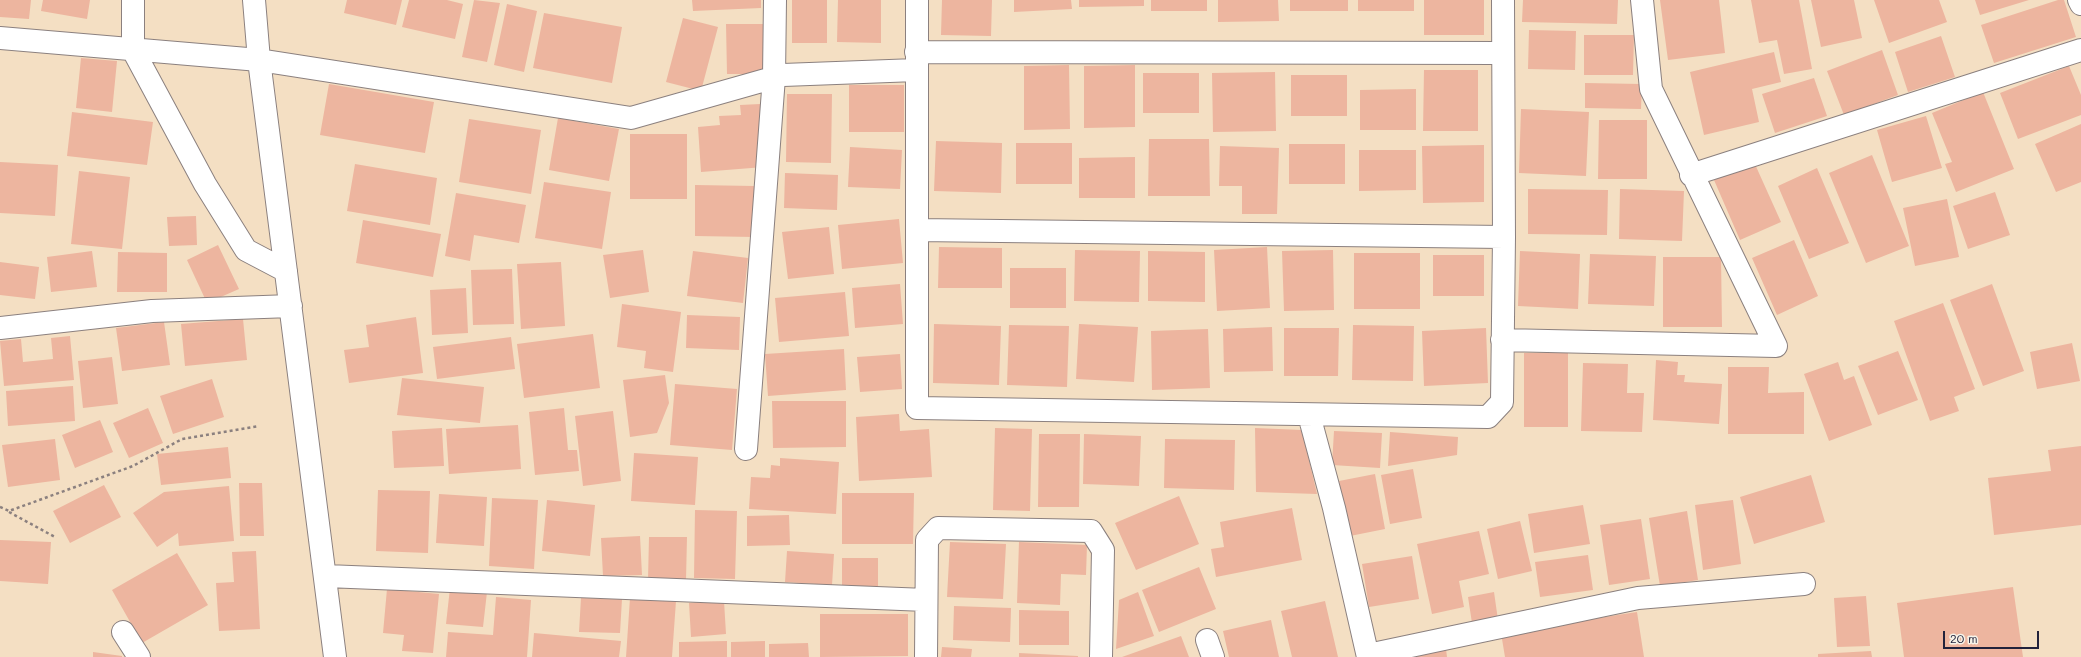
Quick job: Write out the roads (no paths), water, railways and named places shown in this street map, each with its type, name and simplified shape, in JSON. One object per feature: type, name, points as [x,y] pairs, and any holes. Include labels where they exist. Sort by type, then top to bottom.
[{"type":"street","points":[[133,0],[133,50],[205,184],[246,250],[286,271]]},
{"type":"street","points":[[254,0],[259,60],[326,576],[335,657]]},
{"type":"street","points":[[746,449],[774,78],[775,0]]},
{"type":"street","points":[[917,0],[917,408],[1488,417],[1502,402],[1504,237],[1503,0]]},
{"type":"street","points":[[1502,340],[1776,346],[1651,88],[1642,0]]},
{"type":"street","points":[[2079,0],[2081,4]]},
{"type":"street","points":[[0,38],[259,60],[631,118],[783,75],[916,61],[1503,53]]},
{"type":"street","points":[[1692,175],[2081,50]]},
{"type":"street","points":[[917,230],[1504,237]]},
{"type":"street","points":[[0,328],[152,311],[291,306]]},
{"type":"street","points":[[1309,415],[1334,508],[1368,656],[1638,598],[1804,584]]},
{"type":"street","points":[[926,657],[927,540],[938,528],[1091,530],[1103,550],[1101,657]]},
{"type":"street","points":[[326,576],[926,600]]},
{"type":"street","points":[[123,632],[139,657]]}]
